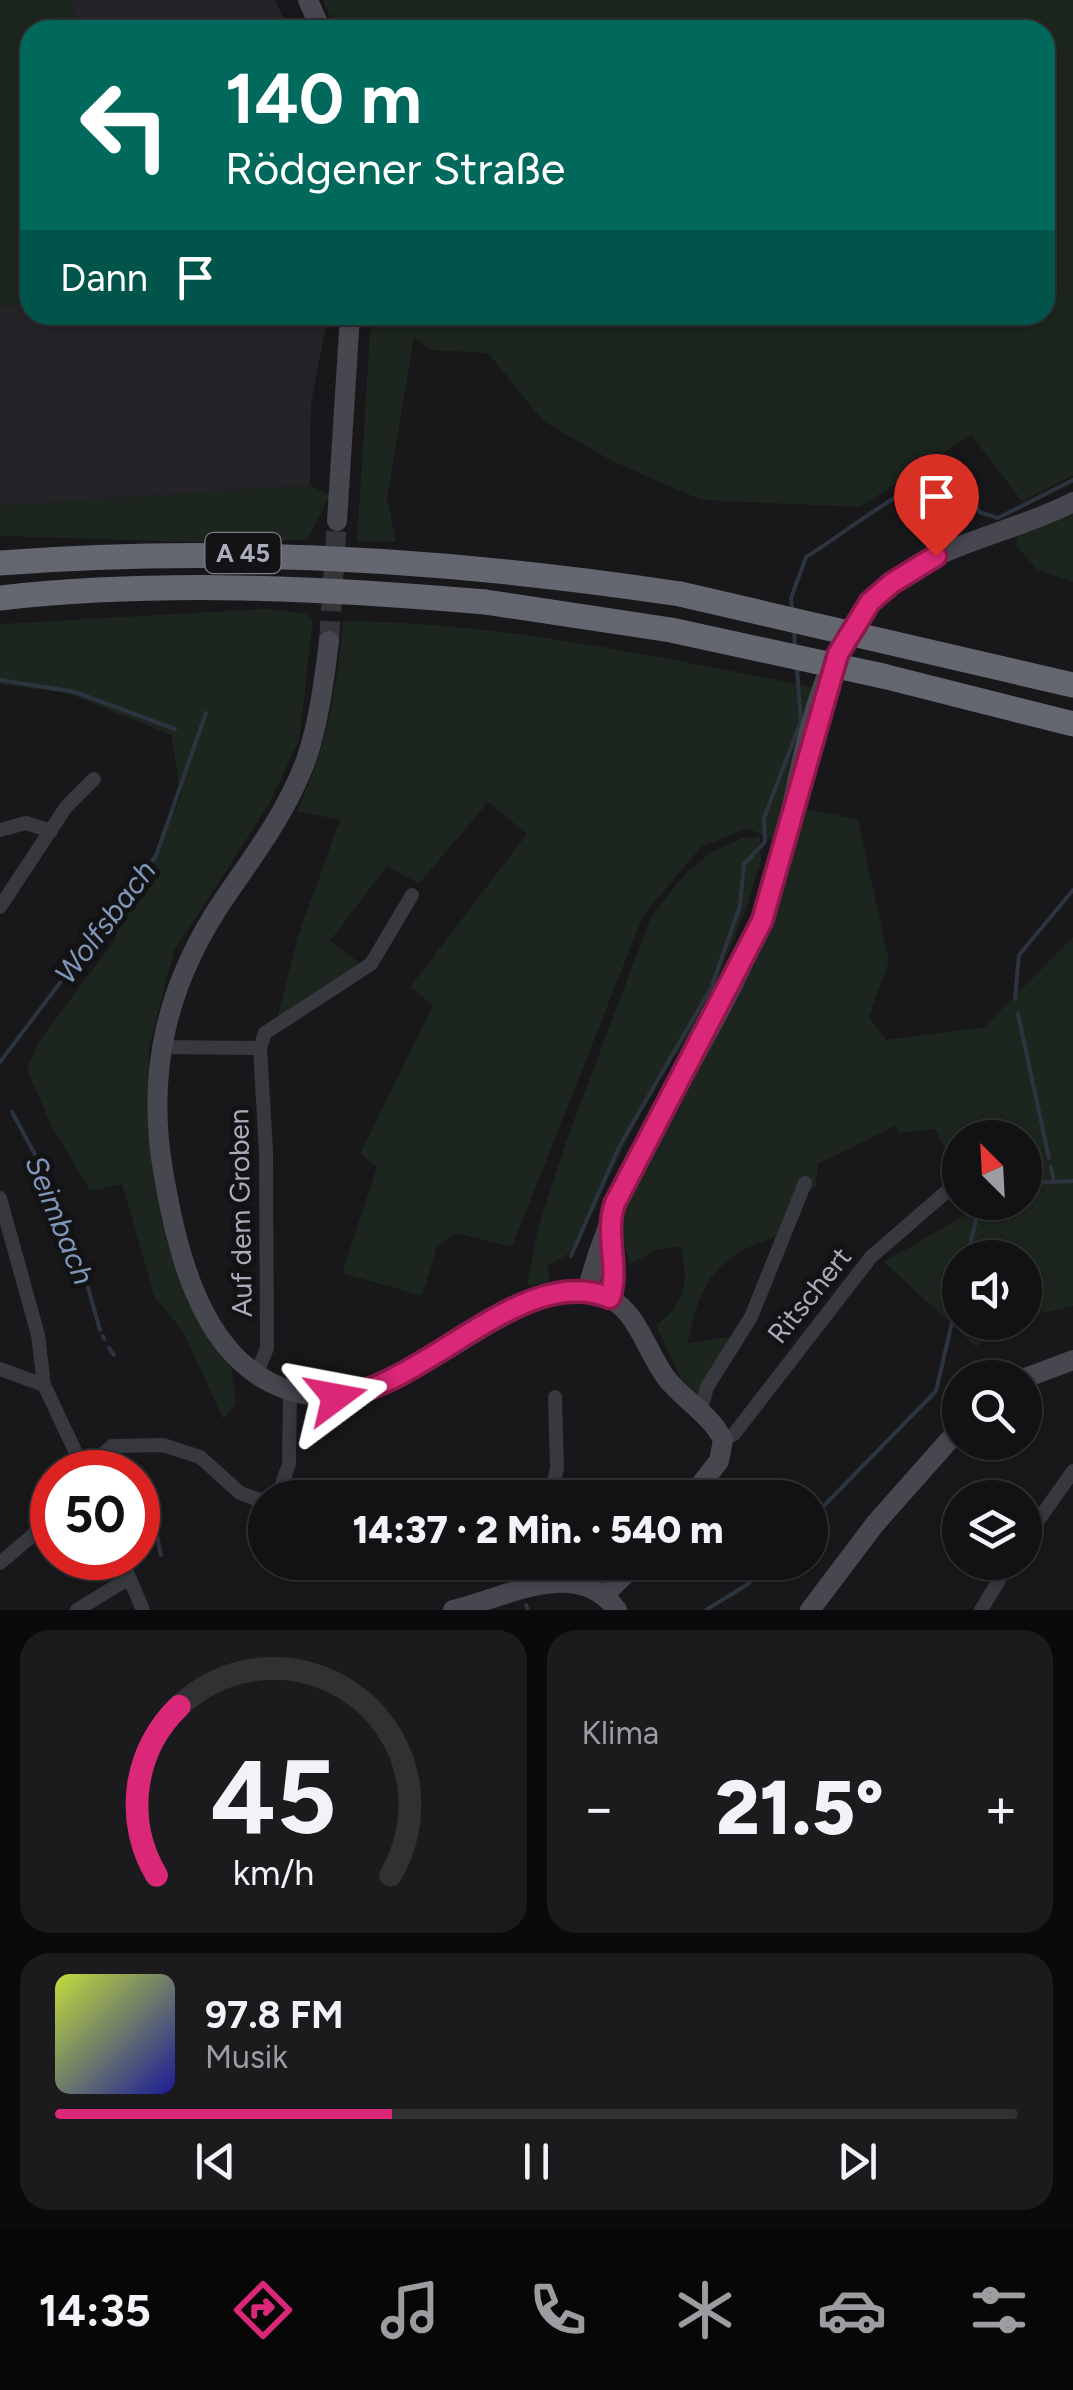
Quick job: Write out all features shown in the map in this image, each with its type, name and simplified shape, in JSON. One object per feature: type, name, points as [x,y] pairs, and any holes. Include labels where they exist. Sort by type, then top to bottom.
[{"type":"highway","name":"A 45","points":[[0,562],[101,554],[243,554],[486,571],[680,594],[1073,685]]},
{"type":"highway","name":"A 45","points":[[0,598],[80,589],[244,586],[485,602],[585,615],[769,650],[1073,724]]},
{"type":"main road","points":[[336,521],[349,325]]},
{"type":"main road","points":[[587,1291],[610,1217],[762,921],[815,722],[851,629],[870,602],[913,568],[1073,502]]},
{"type":"main road","points":[[330,642],[306,760],[286,804],[185,964],[168,1008],[159,1095],[163,1171],[178,1234],[217,1335],[256,1374],[290,1391],[336,1397],[380,1387],[516,1309],[566,1292],[587,1291],[610,1298],[630,1315],[667,1379],[723,1440],[719,1461],[704,1480]]},
{"type":"main road","points":[[610,1217],[615,1273],[610,1298]]},
{"type":"main road","points":[[1042,1372],[1073,1360]]},
{"type":"main road","points":[[810,1610],[875,1524],[942,1448]]},
{"type":"main road","points":[[453,1610],[520,1591],[574,1582],[591,1584],[611,1602],[626,1580]]},
{"type":"street","points":[[0,907],[66,807],[94,779]]},
{"type":"street","points":[[0,830],[26,823],[51,830]]},
{"type":"street","points":[[162,1047],[260,1048],[265,1033],[371,964],[412,895]]},
{"type":"street","name":"Auf dem Groben","points":[[256,1374],[267,1348],[266,1152],[260,1048]]},
{"type":"street","points":[[700,1413],[707,1386],[751,1317],[805,1183]]},
{"type":"street","name":"Ritschert","points":[[723,1440],[734,1434],[870,1258],[942,1195]]},
{"type":"street","points":[[0,1198],[38,1334],[44,1384],[74,1450]]},
{"type":"street","points":[[0,1369],[44,1384]]},
{"type":"street","points":[[283,1480],[289,1464],[290,1391]]},
{"type":"street","points":[[554,1480],[555,1396]]},
{"type":"street","points":[[113,1450],[121,1444],[181,1448],[210,1463],[240,1493],[248,1496]]},
{"type":"street","points":[[1042,1515],[1073,1471]]},
{"type":"street","points":[[0,1563],[30,1538]]},
{"type":"street","points":[[77,1610],[126,1580]]},
{"type":"street","points":[[130,1580],[144,1610]]},
{"type":"street","points":[[517,1580],[520,1591]]},
{"type":"street","points":[[981,1610],[999,1580]]},
{"type":"shaded area","points":[[0,0],[70,0],[76,20],[20,20],[20,303],[0,308]]},
{"type":"shaded area","points":[[70,0],[275,0],[284,20],[76,20]]},
{"type":"shaded area","points":[[323,0],[1073,0],[1073,476],[1022,501],[971,435],[860,507],[701,500],[612,461],[543,421],[488,353],[432,350],[414,338],[387,498],[396,542],[357,541],[370,325],[1055,325],[1055,20],[331,20]]},
{"type":"shaded area","points":[[20,303],[20,325],[326,325],[311,404],[310,485],[0,506],[0,308]]},
{"type":"shaded area","points":[[310,485],[330,496],[307,540],[227,543],[0,536],[0,506]]},
{"type":"shaded area","points":[[1073,510],[1073,582],[1038,570],[1016,546],[1019,534]]},
{"type":"shaded area","points":[[263,609],[305,613],[313,620],[299,741],[268,806],[174,951],[149,1047],[149,1095],[202,1325],[231,1367],[236,1404],[223,1419],[183,1331],[155,1298],[122,1184],[90,1191],[51,1125],[27,1069],[40,1040],[111,945],[181,796],[171,735],[67,693],[0,684],[0,624]]},
{"type":"shaded area","points":[[343,621],[521,634],[813,687],[773,840],[747,828],[701,847],[643,916],[512,1247],[456,1233],[437,1247],[422,1296],[342,1273],[377,1167],[360,1154],[433,1005],[410,987],[527,834],[488,802],[419,884],[387,866],[330,941],[361,964],[276,1024],[299,933],[340,820],[297,811],[329,718]]},
{"type":"shaded area","points":[[800,807],[858,820],[889,961],[869,1017],[886,1040],[984,1027],[1073,937],[1073,1306],[1042,1313],[1042,1240],[942,1240],[942,1316],[884,1262],[957,1220],[1042,1220],[1042,1120],[942,1120],[942,1144],[935,1129],[900,1133],[895,1126],[818,1164],[816,1186],[801,1199],[779,1236],[740,1252],[715,1273],[699,1302],[688,1343],[732,1337],[697,1396],[679,1376],[656,1325],[673,1309],[682,1291],[680,1246],[657,1250],[630,1264],[621,1233],[626,1208],[660,1139]]},
{"type":"shaded area","points":[[760,837],[761,861],[747,906],[698,1029],[660,1072],[573,1251],[548,1266],[549,1282],[527,1286],[538,1228],[567,1139],[651,917],[685,874],[710,853],[742,838]]},
{"type":"waterway","points":[[792,609],[791,598],[806,557],[930,479],[950,472],[966,472],[979,512],[998,518],[1073,480]]},
{"type":"waterway","points":[[794,629],[795,649]]},
{"type":"waterway","points":[[571,1256],[619,1147],[711,988],[740,906],[744,864],[765,842],[764,818],[801,721],[797,669]]},
{"type":"waterway","points":[[0,680],[75,692],[175,729]]},
{"type":"waterway","name":"Wolfsbach","points":[[0,1062],[156,856],[206,713]]},
{"type":"waterway","points":[[1015,998],[1019,955],[1073,890]]},
{"type":"waterway","points":[[1018,1014],[1049,1158]]},
{"type":"waterway","name":"Seimbach","points":[[12,1112],[51,1184],[64,1239],[83,1270],[100,1330]]},
{"type":"waterway","points":[[1051,1167],[1054,1182]]},
{"type":"waterway","points":[[1042,1182],[1073,1181]]},
{"type":"waterway","points":[[971,1240],[976,1220]]},
{"type":"waterway","points":[[828,1502],[936,1391],[948,1340]]},
{"type":"waterway","name":"Seimbach","points":[[109,1348],[114,1355]]},
{"type":"waterway","name":"Seimbach","points":[[160,1550],[161,1555]]},
{"type":"waterway","points":[[706,1610],[752,1580]]},
{"type":"waterway","points":[[526,1605],[528,1610]]},
{"type":"tunnel","points":[[329,641],[337,521]]},
{"type":"route","points":[[336,1397],[380,1387],[412,1372],[492,1321],[536,1301],[578,1290],[610,1298],[615,1273],[610,1217],[762,921],[815,722],[838,654],[870,602],[913,568],[936,556]]}]
